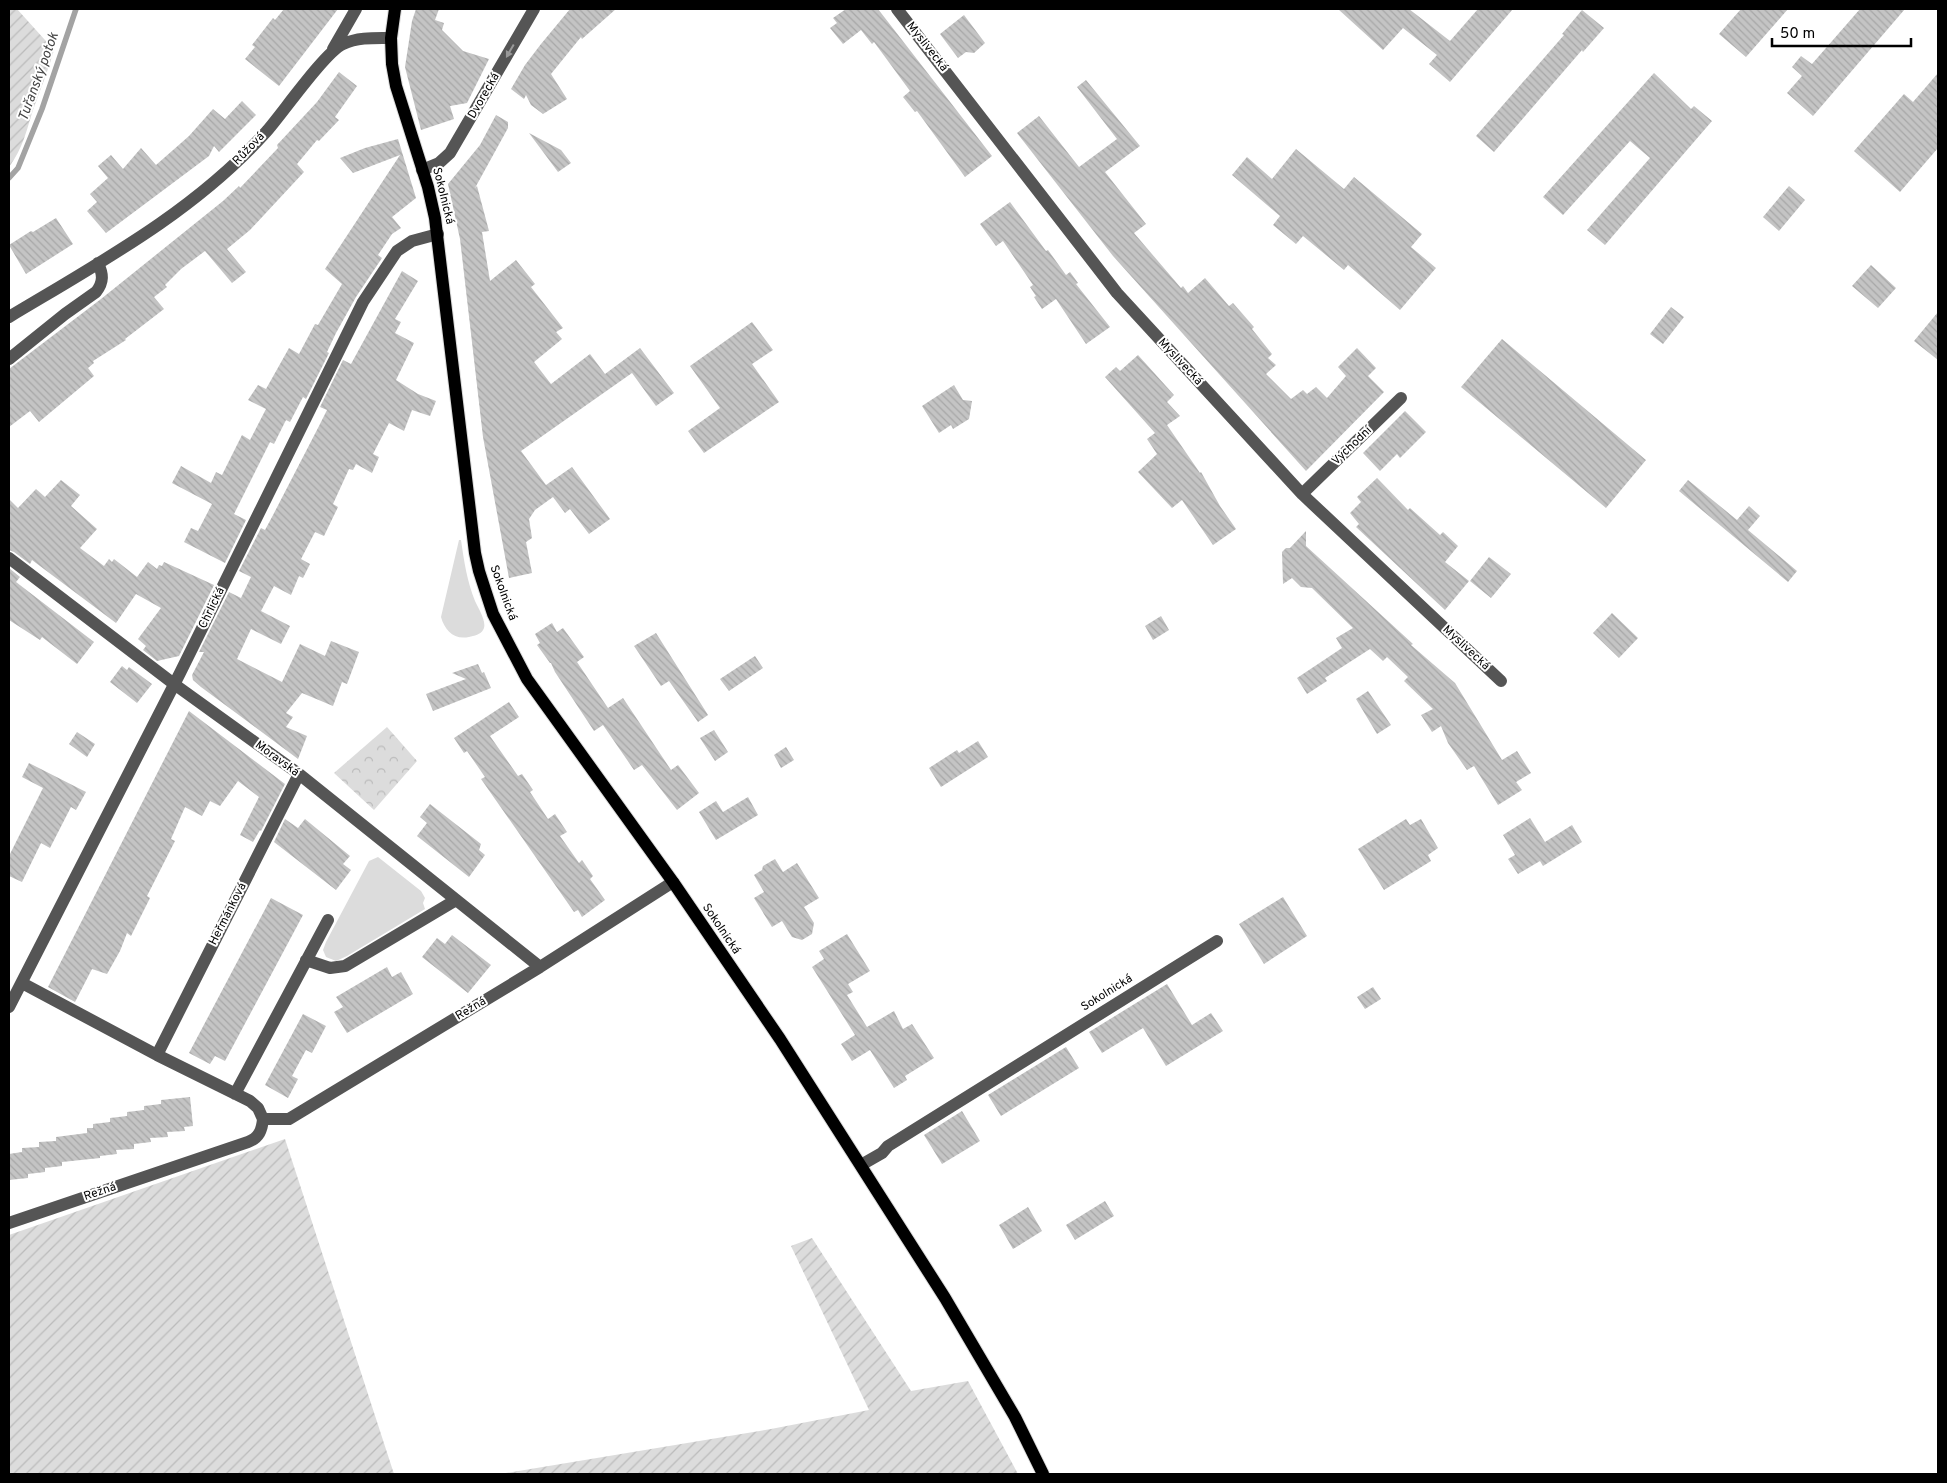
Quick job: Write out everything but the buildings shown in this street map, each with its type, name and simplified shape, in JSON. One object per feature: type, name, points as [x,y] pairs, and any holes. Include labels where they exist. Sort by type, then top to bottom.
[{"type":"main road","name":"Sokolnická","points":[[395,9],[391,38],[392,64],[396,86],[432,203],[438,234],[473,536],[479,571],[502,633],[528,678],[673,882],[780,1039],[861,1165],[945,1298],[1015,1417],[1042,1474]]},
{"type":"street","points":[[330,54],[356,9]]},
{"type":"street","name":"Dvorecká","points":[[422,170],[439,163],[450,153],[534,9]]},
{"type":"street","name":"Myslivecká","points":[[898,9],[1117,293],[1302,494],[1501,681]]},
{"type":"street","name":"Růžová","points":[[9,317],[167,220],[235,164],[266,132],[330,54],[343,44],[357,40],[391,38]]},
{"type":"street","name":"Chrlická","points":[[9,1007],[174,684],[363,302],[396,251],[412,241],[438,234]]},
{"type":"street","points":[[9,359],[96,292],[100,287],[102,277],[98,263]]},
{"type":"street","name":"Východní","points":[[1302,494],[1401,398]]},
{"type":"street","name":"Moravská","points":[[9,558],[174,684],[299,774],[540,967]]},
{"type":"street","name":"Heřmánková","points":[[158,1055],[299,774]]},
{"type":"street","name":"Režná","points":[[9,1223],[255,1140],[262,1127],[263,1119],[290,1119],[540,967],[673,882]]},
{"type":"street","points":[[306,960],[330,968],[345,966],[456,900]]},
{"type":"street","points":[[235,1094],[328,920]]},
{"type":"street","name":"Sokolnická","points":[[861,1165],[882,1153],[888,1146],[1217,941]]},
{"type":"street","points":[[22,983],[235,1094],[258,1108],[263,1119]]},
{"type":"green space","points":[[9,9],[17,9],[54,50],[24,140],[9,167]]},
{"type":"green space","points":[[459,540],[461,540],[470,586],[484,624],[481,633],[464,638],[451,633],[441,617]]},
{"type":"green space","points":[[387,727],[417,761],[374,810],[334,773]]},
{"type":"green space","points":[[378,857],[421,891],[425,898],[423,903],[425,909],[347,956],[336,961],[326,957],[323,950],[326,942],[369,861]]},
{"type":"green space","points":[[285,1139],[394,1474],[9,1474],[9,1235]]},
{"type":"green space","points":[[812,1238],[911,1391],[968,1381],[1018,1474],[500,1474],[771,1429],[869,1410],[791,1246]]},
{"type":"waterway","name":"Tuřanský potok","points":[[9,178],[18,168],[42,109],[76,9]]}]
